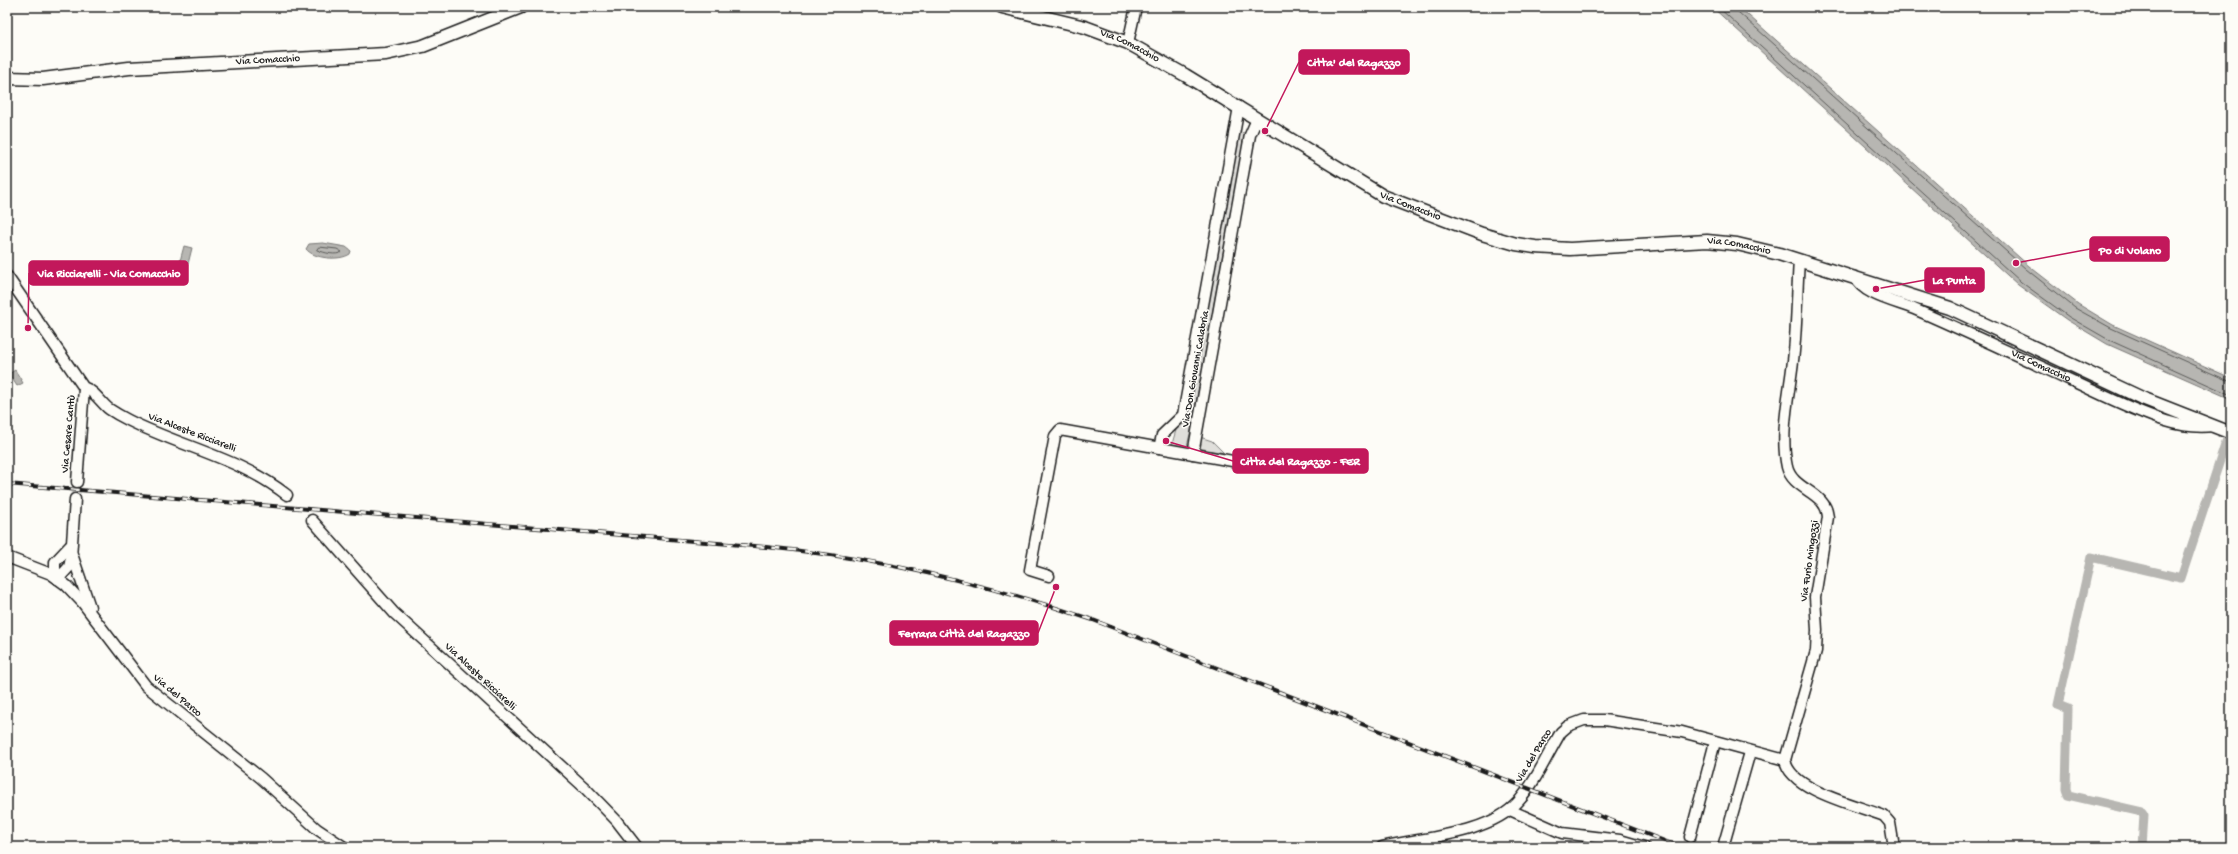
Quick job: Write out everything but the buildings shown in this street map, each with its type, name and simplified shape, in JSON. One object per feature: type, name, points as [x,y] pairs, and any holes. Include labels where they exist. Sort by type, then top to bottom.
[{"type":"main road","name":"Via Comacchio","points":[[7,78],[43,79],[129,68],[386,54],[423,46],[520,7]]},
{"type":"main road","name":"Via Comacchio","points":[[1002,7],[1085,28],[1128,43],[1239,107],[1384,196],[1500,240],[1535,247],[1570,249],[1707,241],[1750,247],[1799,260],[1929,300],[1963,314],[2142,398],[2231,433]]},
{"type":"street","points":[[1128,43],[1136,7]]},
{"type":"street","name":"Via Don Giovanni Calabria","points":[[1159,448],[1162,435],[1183,415],[1239,107]]},
{"type":"street","name":"Via Don Giovanni Calabria","points":[[1193,454],[1250,135],[1257,119]]},
{"type":"street","name":"Via Furio Mingozzi","points":[[1785,760],[1816,651],[1818,630],[1815,597],[1828,517],[1828,509],[1824,502],[1799,485],[1792,477],[1785,457],[1786,422],[1794,352],[1799,260]]},
{"type":"street","name":"Via Alceste Ricciarelli","points":[[7,276],[84,388],[90,390],[109,410],[171,440],[236,464],[266,479],[287,495]]},
{"type":"street","name":"Via Cesare Cantù","points":[[77,482],[84,388]]},
{"type":"street","points":[[1049,576],[1030,570],[1057,433],[1062,430],[1238,462]]},
{"type":"street","points":[[70,546],[58,558],[54,566],[58,578],[69,567],[75,499]]},
{"type":"street","name":"Via Alceste Ricciarelli","points":[[312,520],[394,614],[578,782],[614,817],[637,847]]},
{"type":"street","points":[[70,546],[93,617]]},
{"type":"street","name":"Via del Parco","points":[[7,557],[58,578],[73,592],[135,673],[155,694],[261,778],[317,829],[344,847]]},
{"type":"street","points":[[33,567],[58,558]]},
{"type":"street","name":"Via del Parco","points":[[1382,847],[1475,828],[1510,810],[1529,788],[1561,732],[1568,726],[1584,720],[1604,720],[1682,732],[1750,752],[1785,760]]},
{"type":"street","points":[[1690,837],[1716,742]]},
{"type":"street","points":[[1724,847],[1750,752]]},
{"type":"street","points":[[1785,760],[1789,770],[1821,794],[1884,816],[1890,823],[1894,847]]},
{"type":"street","points":[[1510,810],[1562,833],[1620,840],[1644,847]]},
{"type":"shaded area","points":[[1238,132],[1245,133],[1191,430],[1187,446],[1172,444],[1176,430],[1184,419]]},
{"type":"shaded area","points":[[1200,437],[1212,441],[1224,453],[1198,448]]},
{"type":"water","points":[[1712,7],[1739,7],[2029,266],[2078,304],[2113,325],[2231,378],[2231,399],[2107,344],[2067,320],[2018,285]]},
{"type":"water","points":[[323,243],[346,247],[351,251],[350,254],[340,258],[327,258],[315,255],[306,249],[309,244]]},
{"type":"water","points":[[184,246],[192,248],[188,264],[180,261]]},
{"type":"water","points":[[15,370],[23,383],[17,386],[9,374]]},
{"type":"water","points":[[1557,844],[1582,844],[1612,847],[1549,847]]},
{"type":"waterway","points":[[2142,847],[2144,815],[2142,812],[2068,795],[2066,789],[2068,709],[2058,705],[2091,557],[2181,578],[2231,427]]},
{"type":"tunnel","points":[[75,499],[77,482]]},
{"type":"railway","points":[[7,484],[766,547],[891,565],[1013,595],[1093,620],[1680,847]]},
{"type":"place","name":"Citta' del Ragazzo","points":[[1265,131]]},
{"type":"place","name":"Po di Volano","points":[[2016,263]]},
{"type":"place","name":"La Punta","points":[[1876,289]]},
{"type":"place","name":"Via Ricciarelli - Via Comacchio","points":[[28,328]]},
{"type":"place","name":"Citta del Ragazzo - FER","points":[[1166,441]]},
{"type":"place","name":"Ferrara Città del Ragazzo","points":[[1056,587]]}]
